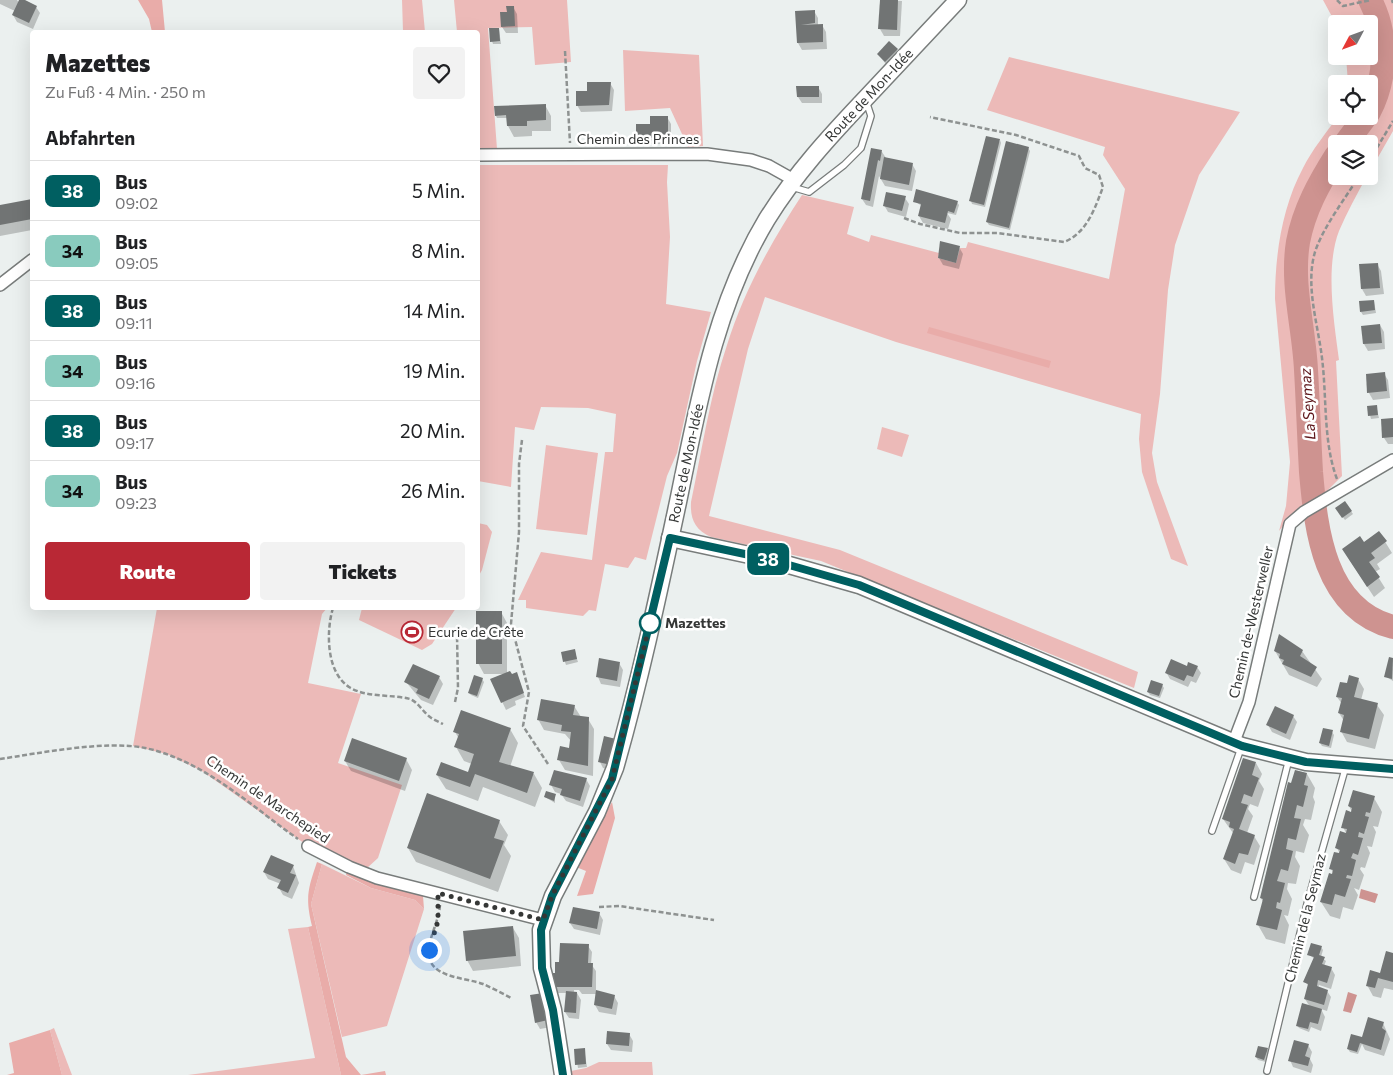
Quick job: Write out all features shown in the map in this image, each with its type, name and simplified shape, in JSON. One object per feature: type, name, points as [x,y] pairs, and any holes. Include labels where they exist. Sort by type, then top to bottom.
[{"type":"street","name":"Route de Mon-Idée","points":[[563,1075],[553,1010],[542,968],[541,938],[543,920],[552,896],[612,779],[670,538],[701,391],[716,334],[749,251],[792,183],[866,99],[958,0]]},
{"type":"street","name":"Chemin des Princes","points":[[480,155],[707,154],[734,156],[769,166],[792,183]]},
{"type":"street","points":[[0,284],[30,262]]},
{"type":"street","name":"Chemin de-Westerweller","points":[[1238,745],[1290,524],[1304,512],[1393,460]]},
{"type":"street","points":[[670,538],[768,559],[859,585],[1238,745],[1289,759],[1346,766],[1393,769]]},
{"type":"street","name":"Chemin de Marchepied","points":[[308,846],[364,873],[543,920]]},
{"type":"lane","points":[[792,183],[809,192],[844,165],[861,148],[871,116],[866,99]]},
{"type":"lane","points":[[1212,831],[1238,745]]},
{"type":"lane","points":[[1254,897],[1289,759]]},
{"type":"lane","name":"Chemin de la Seymaz","points":[[1267,1071],[1308,900],[1346,766]]},
{"type":"path","points":[[1337,0],[1343,6],[1371,0]]},
{"type":"path","points":[[565,51],[570,154]]},
{"type":"path","points":[[904,218],[960,233],[997,233],[1064,242],[1071,239],[1088,222],[1103,187],[1100,175],[1085,168],[1079,156],[1016,134],[930,117]]},
{"type":"path","points":[[1378,146],[1393,121]]},
{"type":"path","points":[[1342,490],[1334,471],[1327,426],[1322,357],[1313,294],[1312,264],[1321,239],[1354,185]]},
{"type":"path","points":[[522,440],[519,464],[519,532],[512,630],[529,692],[523,726],[548,764]]},
{"type":"path","points":[[332,610],[330,618],[330,651],[334,668],[341,679],[355,689],[412,700],[431,717],[444,724]]},
{"type":"path","points":[[455,702],[458,688],[457,634]]},
{"type":"path","name":"Chemin de Marchepied","points":[[0,759],[58,750],[120,745],[156,750],[187,763],[213,778],[308,846]]},
{"type":"path","points":[[438,893],[438,921],[429,950],[433,966],[442,973],[482,984],[510,998]]},
{"type":"path","points":[[598,907],[618,906],[714,920]]},
{"type":"shaded area","points":[[138,0],[162,0],[165,30],[152,30],[149,19]]},
{"type":"shaded area","points":[[402,0],[422,0],[425,30],[403,30]]},
{"type":"shaded area","points":[[454,0],[567,0],[571,62],[535,65],[532,27],[488,28],[497,149],[480,149],[480,30],[457,30]]},
{"type":"shaded area","points":[[1323,0],[1393,0],[1393,131],[1378,157],[1378,135],[1328,135],[1328,185],[1362,185],[1339,231],[1332,261],[1332,295],[1339,360],[1336,361],[1342,476],[1324,494],[1293,514],[1279,531],[1286,506],[1290,462],[1275,299],[1278,248],[1285,215],[1303,168],[1332,125],[1378,125],[1378,75],[1347,75],[1347,65],[1378,65],[1378,15],[1331,15]]},
{"type":"shaded area","points":[[623,50],[699,55],[703,146],[688,147],[670,108],[625,111]]},
{"type":"shaded area","points":[[1009,57],[1240,112],[1199,175],[1175,245],[1168,290],[1160,394],[1152,453],[1157,482],[1188,566],[1171,559],[1142,472],[1139,439],[1141,414],[896,342],[765,297],[748,349],[709,516],[840,550],[1138,672],[1134,688],[821,561],[711,537],[697,527],[691,514],[691,502],[711,403],[734,325],[759,267],[802,195],[854,207],[847,234],[869,242],[871,235],[939,253],[938,258],[956,263],[960,248],[966,248],[968,242],[1109,279],[1125,189],[1103,155],[1105,147],[987,110]]},
{"type":"shaded area","points":[[480,165],[668,165],[670,237],[666,304],[711,312],[697,361],[677,453],[667,476],[646,560],[635,557],[628,568],[605,564],[596,611],[589,610],[583,616],[526,608],[526,600],[518,600],[541,552],[592,560],[605,452],[613,452],[616,414],[588,408],[541,407],[534,430],[515,427],[511,487],[480,481]]},
{"type":"shaded area","points":[[929,327],[1051,361],[1049,368],[927,333]]},
{"type":"shaded area","points":[[882,427],[909,435],[902,457],[877,449]]},
{"type":"shaded area","points":[[546,445],[598,453],[587,535],[536,529]]},
{"type":"shaded area","points":[[480,523],[487,525],[492,532],[480,574]]},
{"type":"shaded area","points":[[157,610],[325,610],[322,614],[308,683],[361,694],[338,763],[402,785],[378,858],[366,869],[308,846],[202,771],[167,754],[133,746]]},
{"type":"shaded area","name":"Ecurie de Crête","points":[[362,610],[455,610],[432,644],[422,650],[359,620]]},
{"type":"shaded area","points":[[612,802],[615,818],[593,894],[577,896],[586,871],[576,867]]},
{"type":"shaded area","points":[[317,862],[322,864],[311,904],[346,1057],[361,1075],[341,1075],[308,927],[312,926],[308,893]]},
{"type":"shaded area","points":[[322,864],[371,888],[415,900],[424,909],[387,1026],[342,1037],[311,904]]},
{"type":"shaded area","points":[[347,871],[423,896],[424,909],[415,900],[371,888],[346,875]]},
{"type":"shaded area","points":[[1361,889],[1378,894],[1375,903],[1359,898]]},
{"type":"shaded area","points":[[308,927],[341,1075],[188,1075],[315,1058],[288,929]]},
{"type":"shaded area","points":[[1348,992],[1357,995],[1351,1013],[1343,1011]]},
{"type":"shaded area","points":[[54,1028],[72,1075],[62,1075],[50,1030]]},
{"type":"shaded area","points":[[50,1030],[62,1075],[7,1075],[14,1073],[9,1043]]},
{"type":"shaded area","points":[[599,1062],[652,1062],[653,1075],[571,1075],[571,1071],[586,1068]]},
{"type":"shaded area","points":[[385,1071],[386,1075],[361,1075]]},
{"type":"building","points":[[19,0],[25,0],[37,6],[29,23],[12,15]]},
{"type":"building","points":[[880,0],[898,0],[897,30],[878,29]]},
{"type":"building","points":[[506,6],[514,6],[515,26],[501,27],[500,12],[507,12]]},
{"type":"building","points":[[815,10],[815,23],[801,25],[823,24],[823,42],[797,43],[795,11]]},
{"type":"building","points":[[489,28],[499,28],[500,41],[490,42]]},
{"type":"building","points":[[889,41],[898,49],[885,62],[877,54]]},
{"type":"building","points":[[587,82],[611,82],[609,105],[576,106],[576,91],[587,91]]},
{"type":"building","points":[[796,86],[819,86],[819,97],[797,97]]},
{"type":"building","points":[[546,104],[546,120],[527,121],[527,126],[507,126],[506,115],[495,116],[494,106]]},
{"type":"building","points":[[650,116],[668,116],[668,138],[636,138],[636,124],[650,124]]},
{"type":"building","points":[[986,136],[1000,139],[984,205],[969,201]]},
{"type":"building","points":[[1006,141],[1029,147],[1009,228],[986,222]]},
{"type":"building","points":[[871,148],[882,150],[880,161],[878,160],[870,201],[861,199]]},
{"type":"building","points":[[884,157],[913,163],[909,185],[880,179]]},
{"type":"building","points":[[916,189],[958,201],[954,213],[948,211],[945,223],[918,216],[921,204],[913,202]]},
{"type":"building","points":[[886,192],[906,196],[902,211],[883,206]]},
{"type":"building","points":[[30,199],[30,219],[0,225],[0,205]]},
{"type":"building","points":[[940,241],[960,246],[956,263],[938,258]]},
{"type":"building","points":[[1378,263],[1380,288],[1361,289],[1359,264]]},
{"type":"building","points":[[1374,300],[1375,310],[1360,312],[1359,301]]},
{"type":"building","points":[[1380,324],[1382,343],[1363,344],[1361,326]]},
{"type":"building","points":[[1385,372],[1387,391],[1367,393],[1366,374]]},
{"type":"building","points":[[1377,405],[1378,415],[1368,416],[1367,406]]},
{"type":"building","points":[[1393,418],[1393,437],[1382,438],[1381,419]]},
{"type":"building","points":[[1345,501],[1352,511],[1342,518],[1335,508]]},
{"type":"building","points":[[1379,531],[1387,541],[1371,553],[1375,558],[1369,562],[1380,577],[1367,587],[1342,549],[1360,536],[1364,542]]},
{"type":"building","points":[[476,611],[502,611],[502,664],[476,664]]},
{"type":"building","points":[[1279,634],[1303,650],[1300,656],[1317,667],[1311,677],[1282,664],[1284,660],[1279,658],[1280,654],[1274,651]]},
{"type":"building","points":[[575,649],[577,659],[563,662],[561,652]]},
{"type":"building","points":[[1389,657],[1393,658],[1392,679],[1384,677]]},
{"type":"building","points":[[599,658],[620,662],[617,681],[596,677]]},
{"type":"building","points":[[1171,659],[1187,666],[1188,662],[1198,666],[1193,677],[1187,675],[1184,681],[1165,673]]},
{"type":"building","points":[[413,664],[440,676],[429,699],[416,693],[418,689],[404,682]]},
{"type":"building","points":[[510,671],[512,674],[517,672],[524,693],[501,703],[490,679]]},
{"type":"building","points":[[474,675],[483,678],[477,696],[468,693]]},
{"type":"building","points":[[1349,675],[1359,678],[1354,697],[1378,703],[1369,739],[1340,732],[1344,715],[1338,713],[1342,698],[1336,697],[1340,682],[1347,683]]},
{"type":"building","points":[[1151,680],[1163,684],[1159,696],[1147,692]]},
{"type":"building","points":[[541,699],[575,705],[573,715],[589,717],[588,766],[557,760],[560,746],[569,748],[571,732],[561,731],[562,725],[537,720]]},
{"type":"building","points":[[1275,706],[1294,715],[1286,734],[1266,725]]},
{"type":"building","points":[[461,710],[511,728],[499,762],[534,772],[527,793],[475,774],[470,787],[436,775],[441,762],[468,772],[474,754],[454,747],[459,734],[453,732]]},
{"type":"building","points":[[1323,728],[1333,730],[1329,746],[1319,743]]},
{"type":"building","points":[[604,736],[616,739],[611,765],[598,762]]},
{"type":"building","points":[[352,738],[407,758],[399,781],[344,761]]},
{"type":"building","points":[[1243,758],[1256,762],[1252,775],[1259,778],[1252,797],[1244,794],[1241,803],[1248,805],[1239,829],[1255,835],[1248,855],[1239,853],[1235,864],[1223,859],[1234,829],[1229,827],[1230,822],[1222,819]]},
{"type":"building","points":[[554,770],[587,778],[580,801],[560,795],[562,789],[549,785]]},
{"type":"building","points":[[1295,770],[1307,773],[1304,785],[1308,786],[1303,807],[1297,805],[1294,818],[1301,819],[1296,840],[1288,838],[1286,849],[1293,851],[1288,871],[1281,869],[1277,881],[1285,883],[1280,903],[1277,902],[1276,908],[1282,910],[1277,930],[1256,925],[1263,899],[1260,898],[1288,782],[1291,783]]},
{"type":"building","points":[[1353,790],[1375,796],[1370,813],[1366,812],[1365,816],[1369,817],[1364,834],[1359,832],[1358,837],[1363,838],[1358,855],[1353,853],[1351,858],[1356,860],[1352,876],[1347,875],[1346,878],[1351,879],[1345,897],[1335,894],[1332,905],[1320,902],[1329,873],[1332,874],[1333,870],[1329,869],[1334,852],[1339,853],[1340,850],[1335,848],[1340,831],[1346,833],[1347,829],[1341,828],[1346,810],[1351,812],[1352,808],[1348,806]]},
{"type":"building","points":[[546,791],[556,794],[554,801],[544,797]]},
{"type":"building","points":[[427,793],[500,820],[494,838],[504,841],[490,879],[407,848]]},
{"type":"building","points":[[271,855],[294,865],[290,873],[296,875],[288,893],[277,888],[281,880],[263,872]]},
{"type":"building","points":[[573,907],[600,912],[597,929],[569,923]]},
{"type":"building","points":[[513,926],[516,956],[466,961],[463,931]]},
{"type":"building","points":[[560,943],[589,944],[588,963],[593,963],[592,987],[552,987],[552,973],[555,973],[555,962],[559,962]]},
{"type":"building","points":[[1311,943],[1322,946],[1319,955],[1325,957],[1322,964],[1332,967],[1327,983],[1318,980],[1317,986],[1328,990],[1324,1005],[1304,999],[1308,984],[1303,982],[1314,957],[1307,955]]},
{"type":"building","points":[[1386,951],[1393,953],[1393,982],[1378,978],[1375,988],[1366,986],[1370,970],[1380,973]]},
{"type":"building","points":[[596,990],[615,995],[612,1009],[594,1005]]},
{"type":"building","points":[[566,991],[577,992],[576,1013],[564,1012]]},
{"type":"building","points":[[543,993],[548,1020],[535,1023],[530,995]]},
{"type":"building","points":[[1302,1003],[1322,1009],[1318,1024],[1310,1022],[1308,1029],[1296,1026]]},
{"type":"building","points":[[1368,1017],[1384,1022],[1382,1028],[1386,1031],[1381,1050],[1360,1043],[1357,1052],[1347,1049],[1351,1034],[1362,1037]]},
{"type":"building","points":[[607,1031],[630,1033],[629,1046],[606,1044]]},
{"type":"building","points":[[1294,1040],[1309,1044],[1305,1056],[1310,1058],[1308,1066],[1288,1061]]},
{"type":"building","points":[[1258,1046],[1268,1048],[1264,1060],[1255,1057]]},
{"type":"building","points":[[585,1048],[586,1064],[575,1065],[574,1049]]},
{"type":"waterway","name":"La Seymaz","points":[[1370,0],[1376,13],[1382,41],[1382,71],[1378,88]]},
{"type":"waterway","name":"La Seymaz","points":[[1352,135],[1359,125]]},
{"type":"waterway","name":"La Seymaz","points":[[1328,170],[1304,219],[1296,258],[1297,290],[1305,354],[1311,472],[1316,518],[1328,564],[1338,585],[1352,603],[1370,618],[1393,627]]},
{"type":"bus line","name":"38","points":[[563,1075],[551,999],[542,968],[541,930],[552,896],[597,812],[612,779],[631,708],[670,538],[768,559],[859,585],[1217,738],[1242,746],[1306,762],[1393,769]]},
{"type":"place","name":"Mazettes","points":[[650,623]]},
{"type":"place","name":"Ecurie de Crête","points":[[412,632]]},
{"type":"route","points":[[429,950],[438,921],[440,906],[438,893],[543,920],[552,896],[597,812],[612,779],[631,708],[650,623]]}]
